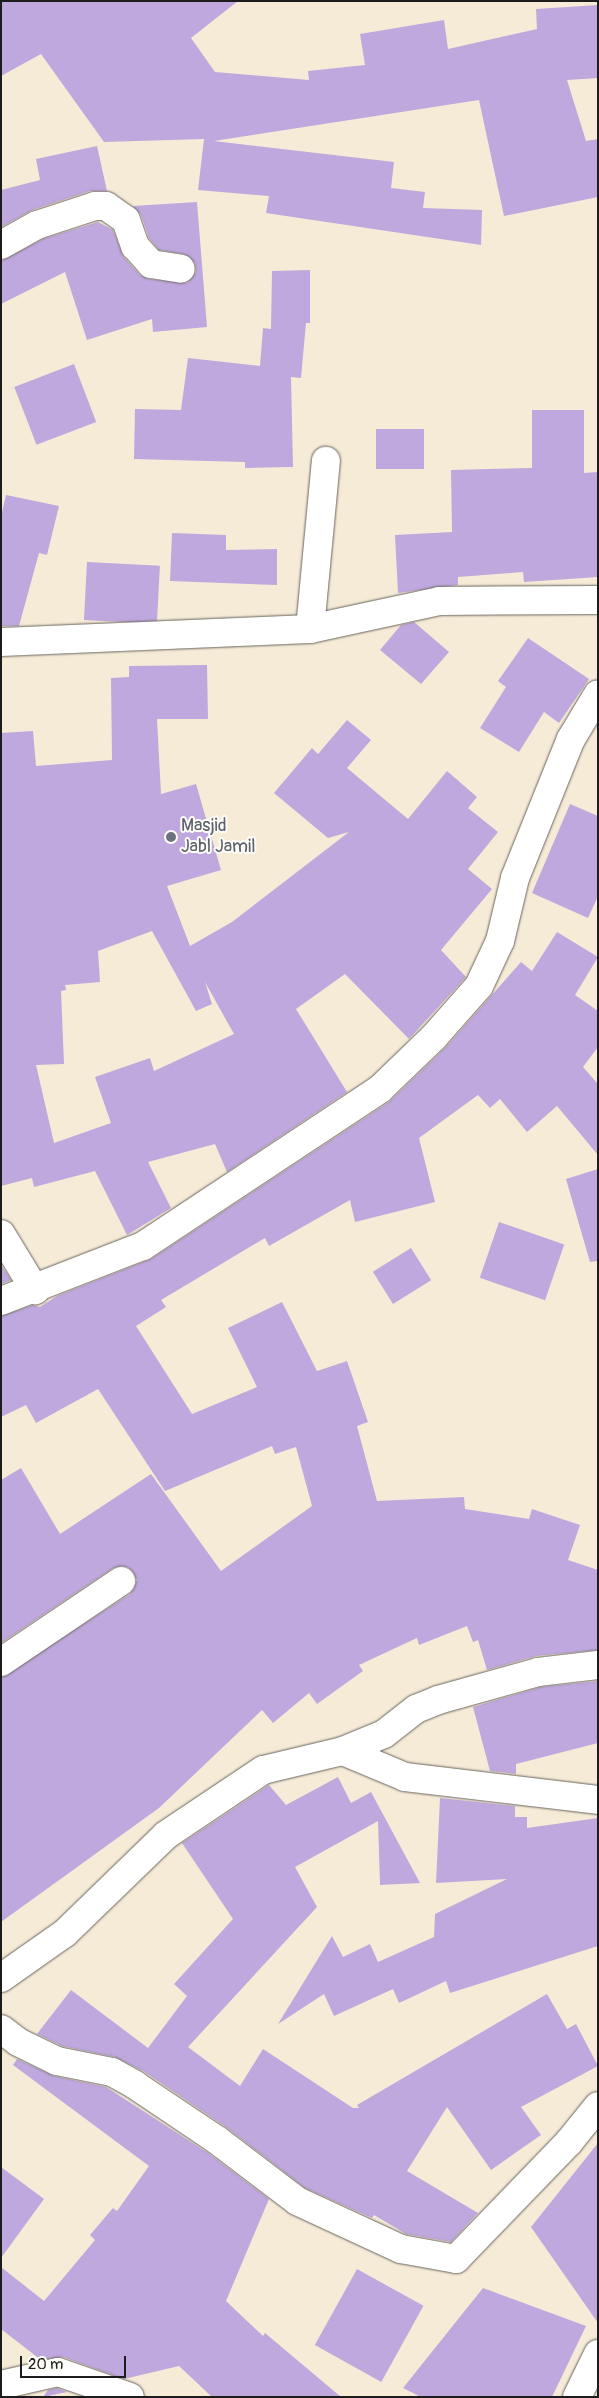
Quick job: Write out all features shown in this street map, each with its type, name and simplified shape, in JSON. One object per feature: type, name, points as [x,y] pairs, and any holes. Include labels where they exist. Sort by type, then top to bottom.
[{"type":"street","points":[[1,245],[37,225],[95,206],[106,206],[126,220],[135,246],[151,264],[181,269]]},
{"type":"street","points":[[310,629],[326,461]]},
{"type":"street","points":[[1,642],[310,629],[439,601],[598,600]]},
{"type":"street","points":[[1,1301],[35,1290],[143,1246],[380,1089],[433,1038],[483,977],[500,941],[515,878],[571,739],[598,694]]},
{"type":"street","points":[[1,1234],[35,1290]]},
{"type":"street","points":[[1,1662],[121,1581]]},
{"type":"street","points":[[1,1978],[65,1933],[166,1835],[215,1800],[263,1770],[343,1751],[384,1734],[416,1709],[438,1700],[538,1672],[598,1665]]},
{"type":"street","points":[[343,1751],[405,1777],[598,1800]]},
{"type":"street","points":[[1,2028],[18,2042],[57,2061],[112,2072],[136,2085],[217,2140],[297,2201],[401,2249],[456,2259],[570,2142],[598,2106]]},
{"type":"street","points":[[577,2397],[598,2354]]},
{"type":"street","points":[[1,2385],[58,2372],[122,2393]]},
{"type":"building","points":[[1,1],[238,1],[191,38],[215,72],[309,80],[308,71],[365,65],[360,34],[444,20],[448,49],[537,29],[536,9],[598,5],[598,78],[567,80],[586,141],[598,139],[598,197],[504,216],[479,100],[214,141],[394,162],[391,188],[425,192],[423,208],[482,210],[481,245],[266,213],[269,196],[198,190],[204,139],[104,142],[41,54],[1,76]]},
{"type":"building","points":[[97,146],[107,191],[90,191],[32,210],[1,227],[1,190],[40,180],[36,159]]},
{"type":"building","points":[[197,202],[207,327],[153,332],[152,319],[87,340],[65,272],[1,304],[1,261],[43,239],[98,222],[113,230],[123,256],[140,275],[148,279],[187,283],[196,272],[195,263],[184,254],[159,250],[149,238],[141,215],[133,206]]},
{"type":"building","points":[[310,270],[310,323],[306,323],[301,378],[291,377],[293,467],[245,468],[245,462],[134,459],[135,409],[181,410],[188,358],[260,366],[263,328],[271,329],[272,271]]},
{"type":"building","points":[[74,364],[96,422],[36,445],[14,387]]},
{"type":"building","points":[[532,410],[584,410],[584,473],[598,472],[598,577],[524,582],[523,572],[458,577],[458,585],[398,593],[395,535],[452,532],[451,470],[532,468]]},
{"type":"building","points":[[376,429],[424,429],[424,469],[376,469]]},
{"type":"building","points":[[6,495],[59,506],[47,555],[39,553],[19,626],[1,626],[1,517]]},
{"type":"building","points":[[172,533],[226,535],[226,550],[277,549],[277,585],[170,581]]},
{"type":"building","points":[[87,562],[160,566],[157,624],[84,620]]},
{"type":"building","points":[[414,622],[449,652],[421,684],[380,650],[401,625]]},
{"type":"building","points":[[528,638],[589,679],[559,723],[544,712],[519,752],[480,728],[506,687],[498,681]]},
{"type":"building","points":[[207,665],[208,719],[157,719],[161,794],[196,784],[221,870],[167,886],[190,946],[232,922],[349,832],[328,838],[274,793],[312,748],[318,754],[347,720],[371,740],[347,768],[408,819],[447,771],[477,797],[468,808],[498,832],[468,869],[492,889],[441,950],[466,977],[409,1039],[345,974],[296,1009],[347,1092],[227,1172],[215,1144],[148,1162],[171,1208],[127,1235],[95,1171],[34,1187],[32,1178],[1,1186],[1,733],[33,731],[36,766],[112,760],[111,678],[129,677],[129,666]],"holes":[[[152,931],[196,1011],[212,1004],[205,982],[234,1034],[154,1071],[150,1058],[95,1077],[111,1123],[54,1143],[36,1065],[64,1064],[61,991],[66,990],[65,985],[100,982],[98,951]]]},
{"type":"building","points":[[570,804],[598,816],[598,896],[588,918],[532,893]]},
{"type":"building","points":[[557,932],[598,957],[575,995],[598,1011],[598,1047],[583,1067],[598,1084],[598,1155],[557,1106],[527,1132],[500,1099],[490,1108],[478,1095],[419,1138],[435,1202],[355,1222],[350,1200],[269,1246],[265,1238],[161,1300],[166,1307],[136,1326],[192,1414],[257,1387],[228,1328],[282,1302],[317,1371],[347,1361],[368,1422],[357,1426],[377,1501],[464,1497],[465,1509],[529,1519],[532,1509],[580,1525],[568,1560],[598,1570],[598,1650],[536,1656],[487,1670],[478,1640],[473,1642],[467,1626],[419,1645],[417,1638],[359,1665],[363,1671],[317,1704],[309,1693],[273,1723],[262,1710],[159,1808],[1,1922],[1,1677],[130,1594],[137,1580],[128,1567],[113,1568],[1,1643],[1,1480],[21,1468],[60,1534],[151,1474],[221,1571],[312,1506],[296,1447],[275,1454],[272,1446],[165,1491],[98,1389],[36,1423],[26,1405],[1,1417],[1,1316],[33,1305],[40,1307],[57,1296],[151,1259],[389,1102],[445,1048],[521,962],[532,971]]},
{"type":"building","points":[[598,1169],[598,1261],[590,1262],[566,1179]]},
{"type":"building","points":[[499,1222],[564,1244],[545,1300],[480,1278]]},
{"type":"building","points":[[411,1248],[431,1280],[393,1304],[373,1272]]},
{"type":"building","points":[[1,1265],[11,1280],[1,1284]]},
{"type":"building","points":[[598,1681],[598,1743],[516,1764],[516,1774],[490,1771],[473,1707],[541,1687]]},
{"type":"building","points":[[338,1777],[351,1803],[371,1792],[420,1883],[380,1885],[378,1821],[295,1867],[317,1907],[188,2047],[240,2086],[263,2049],[353,2108],[359,2108],[357,2105],[547,1994],[567,2029],[576,2024],[598,2066],[521,2107],[541,2135],[491,2170],[447,2107],[407,2171],[478,2213],[451,2242],[406,2234],[374,2215],[372,2218],[305,2188],[226,2127],[143,2071],[115,2057],[62,2046],[37,2034],[71,1990],[148,2048],[187,1996],[174,1984],[233,1919],[182,1843],[269,1785],[286,1805]]},
{"type":"building","points":[[440,1798],[515,1806],[515,1817],[527,1817],[527,1828],[598,1818],[598,1946],[450,1993],[446,1981],[399,2003],[393,1989],[334,2016],[324,1994],[278,2024],[332,1936],[343,1957],[370,1944],[378,1962],[434,1937],[435,1914],[507,1879],[436,1883]]},
{"type":"building","points":[[17,2059],[54,2076],[106,2087],[208,2153],[269,2199],[226,2301],[263,2336],[265,2333],[341,2397],[212,2397],[179,2366],[124,2379],[63,2357],[41,2360],[1,2329],[1,2267],[44,2301],[95,2240],[90,2235],[113,2208],[117,2211],[149,2166],[13,2065]]},
{"type":"building","points":[[598,2143],[598,2323],[531,2227]]},
{"type":"building","points":[[1,2167],[44,2199],[1,2258]]},
{"type":"building","points":[[357,2269],[423,2306],[381,2382],[315,2345]]},
{"type":"building","points":[[483,2288],[586,2326],[552,2397],[421,2397],[403,2388]]},
{"type":"building","points":[[57,2388],[67,2392],[43,2397],[48,2390]]},
{"type":"place","name":"Masjid Jabl Jamil","points":[[171,837]]}]
